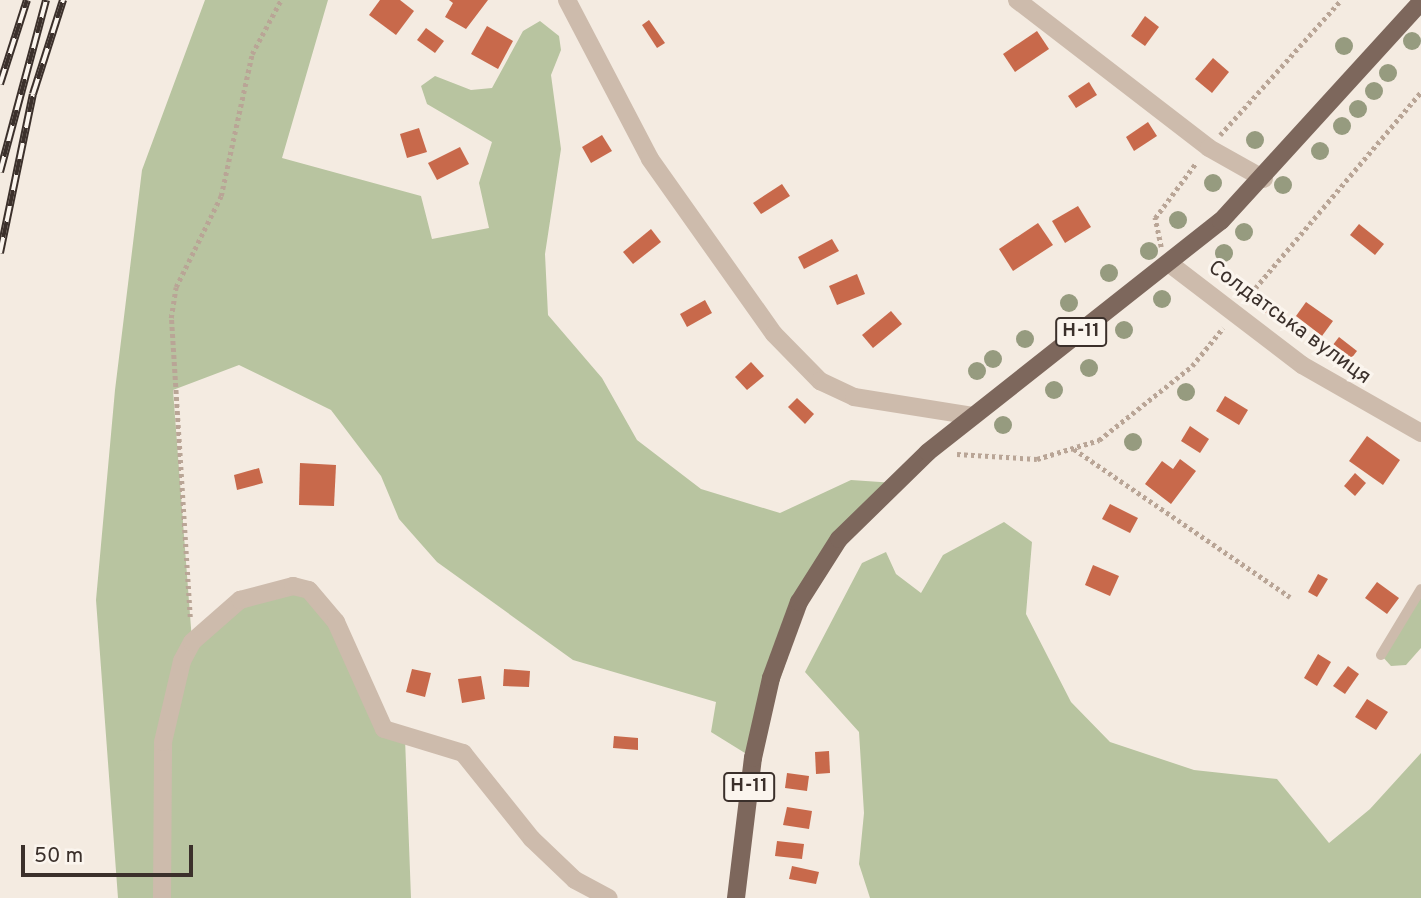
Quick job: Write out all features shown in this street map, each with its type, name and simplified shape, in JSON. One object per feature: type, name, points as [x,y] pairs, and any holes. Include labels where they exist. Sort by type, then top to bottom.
[{"type":"main road","name":"Н-11","points":[[736,898],[753,758],[771,678],[818,569],[928,452],[1170,264],[1264,179],[1421,2]]},
{"type":"street","points":[[567,0],[650,159],[774,334],[820,381],[854,397],[972,416]]},
{"type":"street","points":[[1017,0],[1209,148],[1264,179]]},
{"type":"street","name":"Солдатська вулиця","points":[[1170,264],[1234,314],[1368,407],[1421,433]]},
{"type":"street","points":[[162,898],[163,742],[172,687],[192,642],[253,593],[293,586],[309,590],[336,622],[384,729],[463,753],[532,839],[575,880],[609,898]]},
{"type":"lane","points":[[1381,655],[1421,589]]},
{"type":"path","points":[[192,642],[171,318],[176,287],[221,196],[252,54],[281,0]]},
{"type":"path","points":[[1170,264],[1156,237],[1155,218],[1209,148],[1341,0]]},
{"type":"path","points":[[928,452],[1037,458],[1099,440],[1136,416],[1192,366],[1421,92]]},
{"type":"path","points":[[1073,448],[1290,597]]},
{"type":"green space","points":[[205,0],[328,0],[282,158],[421,196],[432,239],[489,228],[479,183],[492,142],[427,104],[421,86],[435,76],[471,90],[492,88],[523,31],[540,21],[559,36],[561,50],[551,75],[561,149],[545,254],[548,315],[602,378],[637,440],[701,489],[780,513],[851,480],[895,483],[818,569],[753,758],[711,732],[716,702],[573,660],[437,562],[399,519],[381,476],[331,410],[239,365],[173,390],[192,641],[273,587],[321,601],[371,711],[405,738],[411,898],[118,898],[96,600],[115,390],[142,170]]},
{"type":"green space","points":[[1004,522],[1032,542],[1026,614],[1071,702],[1110,742],[1194,770],[1277,779],[1329,843],[1370,809],[1421,753],[1421,898],[870,898],[859,864],[864,813],[859,732],[805,672],[862,563],[886,552],[896,574],[921,593],[943,555]]},
{"type":"green space","points":[[1421,589],[1421,648],[1406,665],[1391,666],[1381,655]]},
{"type":"building","points":[[380,0],[400,0],[414,11],[396,35],[369,15]]},
{"type":"building","points":[[449,0],[488,0],[466,29],[445,17],[453,3]]},
{"type":"building","points":[[1145,16],[1159,27],[1145,46],[1131,36]]},
{"type":"building","points":[[649,20],[665,43],[657,48],[642,25]]},
{"type":"building","points":[[487,26],[513,41],[498,69],[471,54]]},
{"type":"building","points":[[426,28],[444,41],[435,53],[417,40]]},
{"type":"building","points":[[1037,31],[1049,49],[1015,72],[1003,54]]},
{"type":"building","points":[[1213,58],[1229,72],[1212,93],[1195,79]]},
{"type":"building","points":[[1089,82],[1097,95],[1076,108],[1068,96]]},
{"type":"building","points":[[1148,122],[1157,136],[1134,151],[1126,137]]},
{"type":"building","points":[[419,128],[427,152],[407,158],[400,134]]},
{"type":"building","points":[[602,135],[612,151],[591,163],[582,147]]},
{"type":"building","points":[[460,147],[469,164],[437,180],[428,163]]},
{"type":"building","points":[[782,184],[790,196],[761,214],[753,203]]},
{"type":"building","points":[[1078,206],[1091,227],[1065,243],[1052,221]]},
{"type":"building","points":[[1038,223],[1053,245],[1013,271],[999,249]]},
{"type":"building","points":[[1359,224],[1384,244],[1375,255],[1350,235]]},
{"type":"building","points":[[651,229],[661,242],[633,264],[623,252]]},
{"type":"building","points":[[832,239],[839,251],[804,269],[798,257]]},
{"type":"building","points":[[857,274],[865,294],[837,305],[829,286]]},
{"type":"building","points":[[1264,295],[1278,307],[1270,316],[1256,305]]},
{"type":"building","points":[[705,300],[712,313],[687,327],[680,314]]},
{"type":"building","points":[[1306,302],[1333,321],[1322,336],[1296,316]]},
{"type":"building","points":[[891,311],[902,324],[873,348],[862,335]]},
{"type":"building","points":[[1339,337],[1357,351],[1347,364],[1329,350]]},
{"type":"building","points":[[751,362],[764,376],[747,390],[735,377]]},
{"type":"building","points":[[1225,396],[1248,410],[1239,425],[1216,411]]},
{"type":"building","points":[[797,398],[814,414],[805,424],[788,407]]},
{"type":"building","points":[[1190,426],[1209,439],[1200,453],[1181,441]]},
{"type":"building","points":[[1367,436],[1400,460],[1383,485],[1349,461]]},
{"type":"building","points":[[1180,459],[1196,471],[1171,504],[1145,484],[1162,461],[1173,469]]},
{"type":"building","points":[[300,463],[336,465],[334,506],[299,505]]},
{"type":"building","points":[[259,468],[263,483],[237,490],[234,475]]},
{"type":"building","points":[[1355,473],[1366,483],[1355,496],[1344,486]]},
{"type":"building","points":[[1110,504],[1138,518],[1130,533],[1102,519]]},
{"type":"building","points":[[1093,565],[1119,576],[1110,596],[1085,585]]},
{"type":"building","points":[[1318,574],[1328,579],[1317,597],[1308,592]]},
{"type":"building","points":[[1377,582],[1399,598],[1387,614],[1365,598]]},
{"type":"building","points":[[1318,654],[1331,662],[1317,686],[1304,678]]},
{"type":"building","points":[[1348,666],[1359,674],[1345,694],[1333,686]]},
{"type":"building","points":[[412,669],[431,673],[425,697],[406,692]]},
{"type":"building","points":[[504,669],[530,671],[529,687],[503,686]]},
{"type":"building","points":[[481,676],[485,699],[462,703],[458,679]]},
{"type":"building","points":[[1367,699],[1388,712],[1376,730],[1355,717]]},
{"type":"building","points":[[614,736],[638,738],[638,750],[613,748]]},
{"type":"building","points":[[829,751],[830,773],[816,774],[815,752]]},
{"type":"building","points":[[787,773],[809,776],[807,791],[785,788]]},
{"type":"building","points":[[787,807],[812,811],[809,829],[783,825]]},
{"type":"building","points":[[777,841],[804,844],[802,859],[775,856]]},
{"type":"building","points":[[792,866],[819,872],[816,884],[789,879]]},
{"type":"railway","points":[[0,84],[27,0]]},
{"type":"railway","points":[[0,172],[46,0]]},
{"type":"railway","points":[[0,253],[33,94],[63,0]]}]
